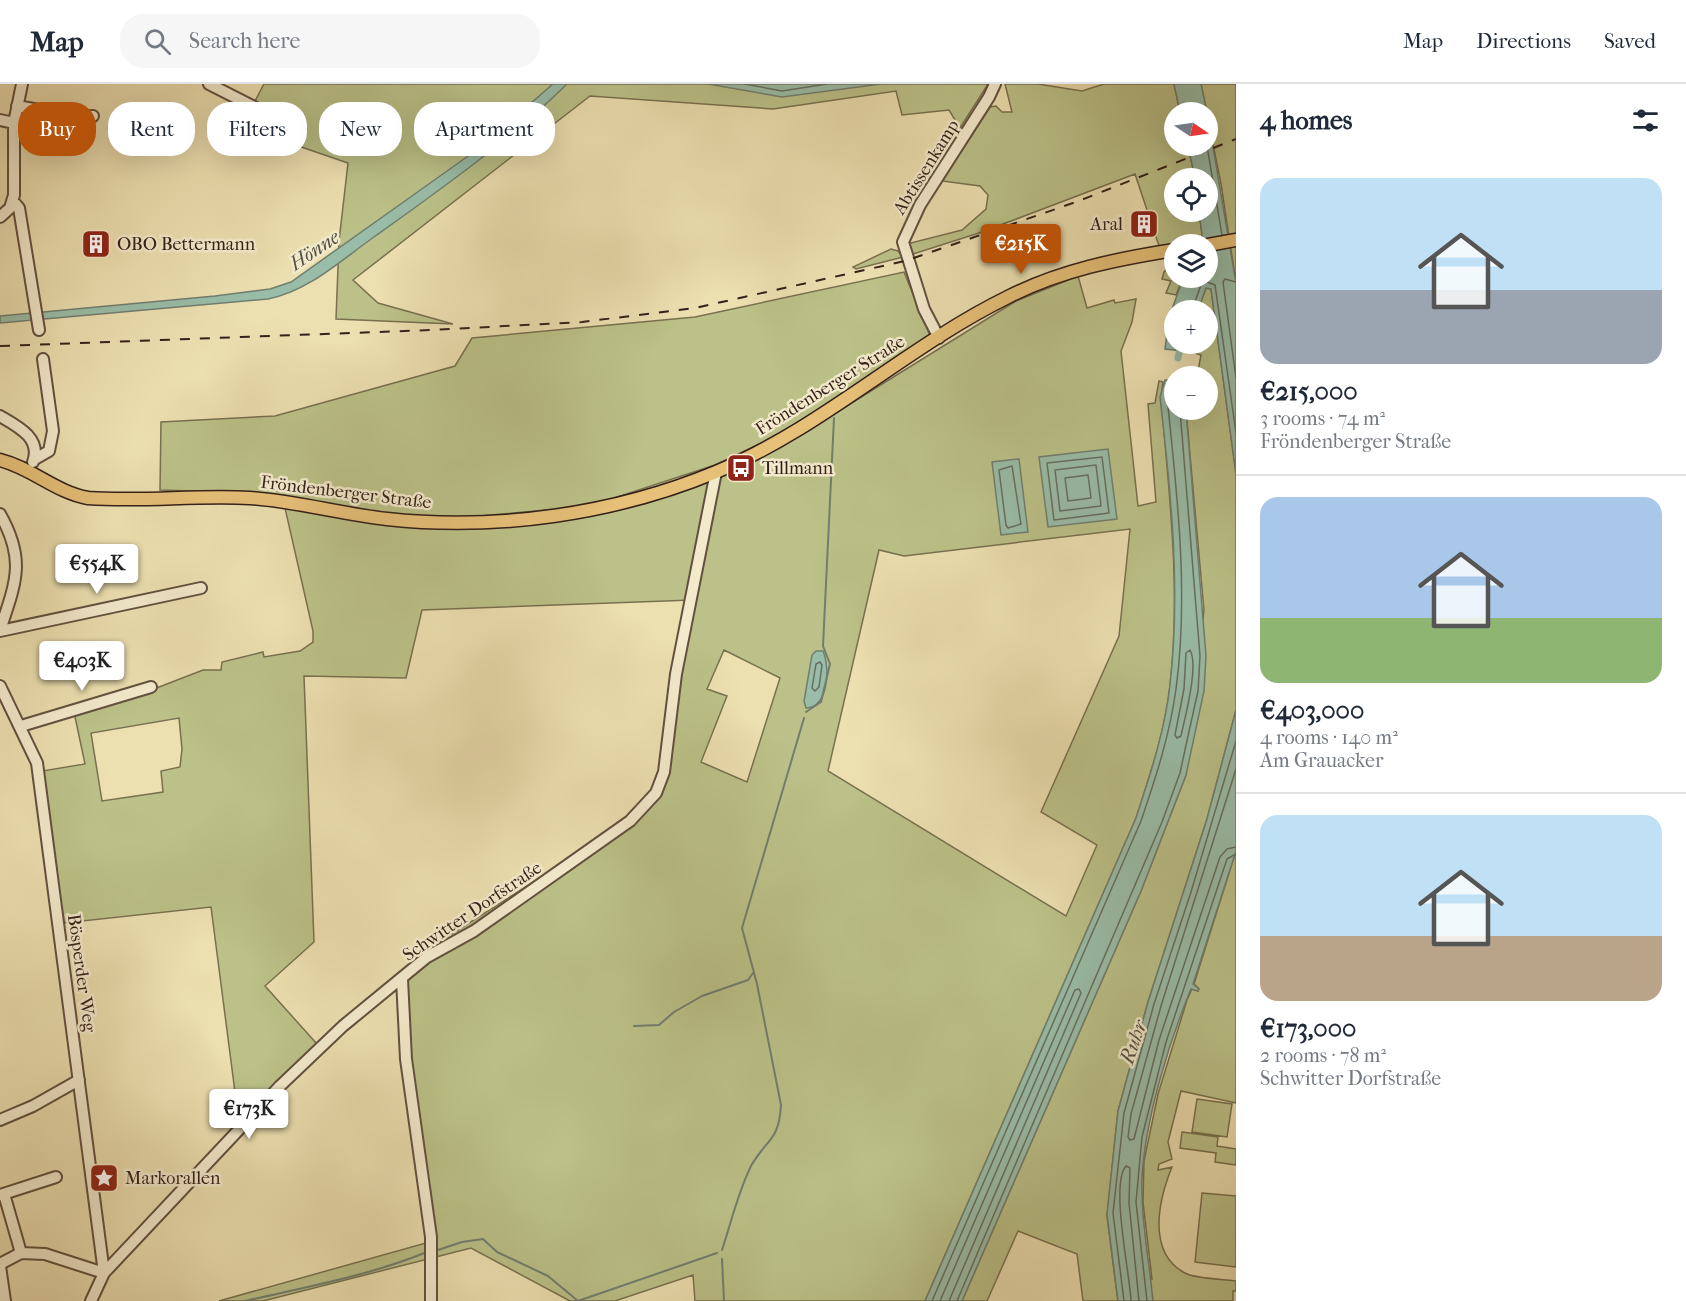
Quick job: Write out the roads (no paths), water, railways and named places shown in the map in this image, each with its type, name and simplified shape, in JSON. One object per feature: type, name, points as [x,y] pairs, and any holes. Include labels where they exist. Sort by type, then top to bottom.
[{"type":"main road","points":[[1218,243],[1236,240]]},
{"type":"main road","name":"Fröndenberger Straße","points":[[0,460],[29,470],[65,492],[88,498],[253,498],[386,519],[460,522],[520,519],[584,511],[660,491],[716,472],[774,443],[1007,297],[1060,275],[1115,260],[1164,252]]},
{"type":"street","points":[[0,216],[10,208],[13,201],[14,123],[22,84]]},
{"type":"street","points":[[209,84],[244,102]]},
{"type":"street","name":"Abtissenkamp","points":[[939,338],[924,309],[903,242],[920,205],[995,84]]},
{"type":"street","points":[[0,120],[14,123]]},
{"type":"street","points":[[13,201],[19,208],[39,326]]},
{"type":"street","points":[[29,470],[35,459],[49,451],[53,431],[43,359]]},
{"type":"street","points":[[0,416],[22,429],[30,437],[34,444],[35,459]]},
{"type":"street","name":"Schwitter Dorfstraße","points":[[91,1301],[104,1273],[310,1056],[427,957],[474,931],[630,821],[656,793],[664,772],[676,674],[716,472]]},
{"type":"street","points":[[0,514],[11,536],[18,559],[14,590],[0,630]]},
{"type":"street","points":[[0,630],[201,588]]},
{"type":"street","name":"Bösperder Weg","points":[[0,686],[37,763],[104,1273]]},
{"type":"street","points":[[21,726],[151,687]]},
{"type":"street","points":[[402,978],[406,1059],[427,1196],[431,1251],[431,1301]]},
{"type":"street","points":[[0,1120],[20,1113],[80,1080]]},
{"type":"street","points":[[21,1253],[2,1194],[56,1177]]},
{"type":"street","points":[[5,1301],[0,1265],[21,1253],[45,1254],[104,1273]]},
{"type":"water","points":[[553,84],[567,84],[548,102],[532,102]]},
{"type":"water","points":[[708,84],[881,84],[782,97]]},
{"type":"water","points":[[1174,84],[1201,84],[1205,102],[1178,102]]},
{"type":"water","points":[[468,156],[484,156],[337,265],[311,282],[283,295],[268,299],[0,323],[0,316],[215,296],[270,289],[291,282]]},
{"type":"water","points":[[1190,156],[1215,156],[1217,168],[1193,168]]},
{"type":"water","points":[[1218,176],[1236,283],[1236,474],[1218,341],[1218,300],[1212,300],[1211,289],[1206,288],[1218,288],[1218,234],[1202,234],[1200,222],[1218,222]]},
{"type":"water","points":[[1180,288],[1206,288],[1202,300],[1175,300]]},
{"type":"water","points":[[1164,383],[1164,420],[1187,420],[1206,656],[1204,691],[1186,775],[1141,891],[962,1301],[925,1301],[1136,818],[1161,736],[1170,685],[1175,577],[1168,469],[1160,397]]},
{"type":"water","points":[[1108,449],[1117,519],[1048,527],[1039,457]]},
{"type":"water","points":[[1019,459],[1028,532],[1001,535],[992,462]]},
{"type":"water","points":[[816,651],[823,651],[827,667],[826,685],[819,701],[814,706],[806,708],[804,701],[812,655]]},
{"type":"water","points":[[1236,710],[1236,851],[1193,984],[1199,989],[1198,991],[1191,989],[1159,1082],[1144,1155],[1143,1209],[1153,1301],[1118,1301],[1107,1214],[1118,1111],[1148,1002],[1207,819]]},
{"type":"waterway","points":[[1178,358],[1179,354]]},
{"type":"waterway","points":[[806,712],[821,702],[830,664],[823,646],[834,418]]},
{"type":"waterway","points":[[722,1250],[746,1176],[775,1133],[780,1117],[781,1105],[757,984],[742,928],[804,718]]},
{"type":"waterway","points":[[634,1026],[659,1025],[674,1012],[702,996],[748,980],[753,973]]},
{"type":"waterway","points":[[435,1251],[462,1242],[483,1239],[497,1252],[548,1276],[578,1301]]},
{"type":"waterway","points":[[245,1301],[360,1274],[427,1252]]},
{"type":"waterway","points":[[578,1301],[717,1253]]},
{"type":"waterway","points":[[722,1259],[724,1301]]},
{"type":"railway","points":[[0,346],[582,322],[695,308],[905,261],[1076,202],[1236,139]]},
{"type":"place","name":"Aral","points":[[1144,224]]},
{"type":"place","name":"OBO Bettermann","points":[[96,244]]},
{"type":"place","name":"Tillmann","points":[[741,468]]},
{"type":"place","name":"Markorallen","points":[[104,1178]]},
{"type":"water label","name":"Hönne","points":[[314,250]]},
{"type":"water label","name":"Ruhr","points":[[1133,1042]]}]
